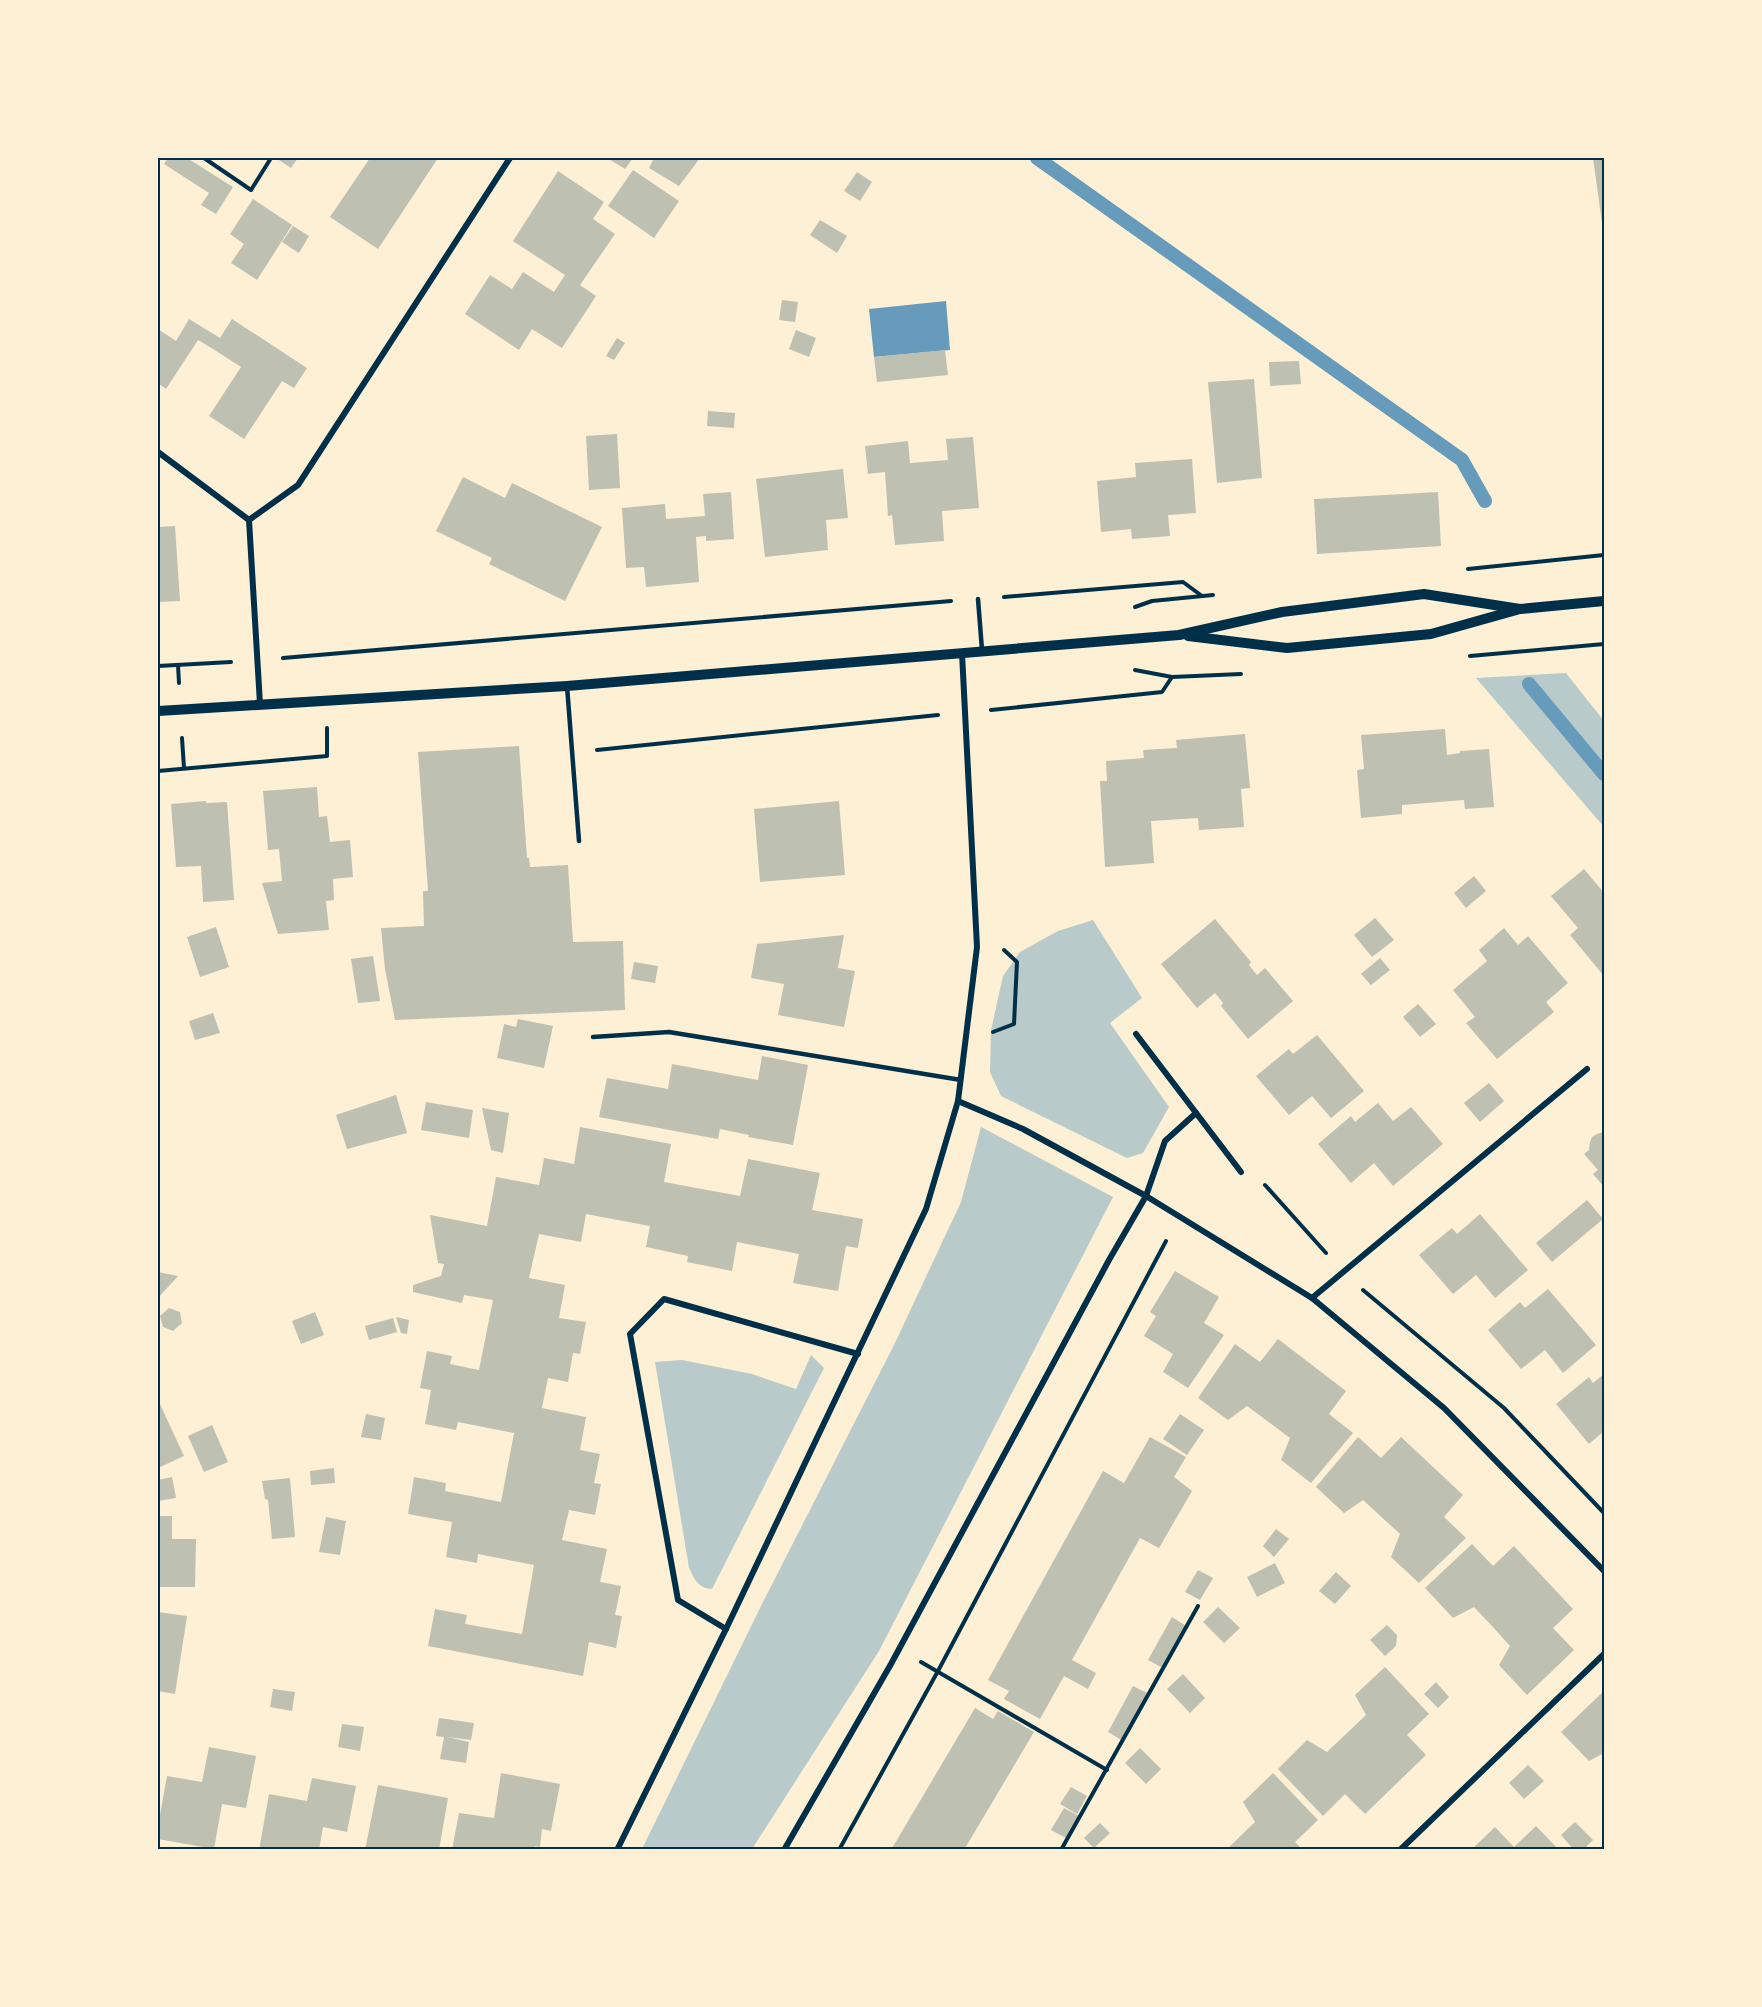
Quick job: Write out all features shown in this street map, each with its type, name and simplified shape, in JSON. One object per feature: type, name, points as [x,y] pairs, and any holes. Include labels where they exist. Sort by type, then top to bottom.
[{"type":"street","points":[[249,520],[298,484],[510,158]]},
{"type":"street","points":[[158,452],[249,520],[260,704]]},
{"type":"street","points":[[158,711],[567,686],[1179,635],[1282,612],[1424,594],[1520,609]]},
{"type":"street","points":[[1179,635],[1287,648],[1431,634],[1520,609],[1605,601]]},
{"type":"street","points":[[617,1850],[726,1629],[926,1209],[958,1101],[977,948],[962,653]]},
{"type":"street","points":[[1136,1034],[1241,1172]]},
{"type":"street","points":[[1312,1298],[1587,1069]]},
{"type":"street","points":[[958,1101],[1023,1129],[1146,1196],[1312,1298],[1444,1408],[1605,1571]]},
{"type":"street","points":[[784,1850],[899,1650],[1109,1260],[1146,1196],[1165,1141],[1196,1113]]},
{"type":"street","points":[[726,1629],[678,1600],[630,1334],[664,1299],[858,1354]]},
{"type":"street","points":[[1400,1850],[1605,1654]]},
{"type":"lane","points":[[978,599],[982,651]]},
{"type":"lane","points":[[567,686],[579,841]]},
{"type":"lane","points":[[593,1037],[669,1032],[961,1080]]},
{"type":"path","points":[[204,158],[251,190],[271,158]]},
{"type":"path","points":[[158,666],[257,660],[1183,582],[1202,596]]},
{"type":"path","points":[[572,752],[1162,692],[1172,677]]},
{"type":"path","points":[[158,771],[327,756],[326,700]]},
{"type":"path","points":[[1241,1172],[1258,1178],[1342,1272],[1504,1408],[1605,1513]]},
{"type":"path","points":[[839,1850],[938,1671],[1179,1216]]},
{"type":"path","points":[[1061,1850],[1198,1606]]},
{"type":"path","points":[[899,1650],[1107,1770]]},
{"type":"shaded area","points":[[1566,673],[1604,721],[1604,827],[1476,678]]},
{"type":"shaded area","points":[[1093,920],[1142,998],[1110,1023],[1169,1107],[1143,1153],[1127,1158],[1001,1096],[990,1072],[991,1030],[1003,976],[1020,952],[1058,931]]},
{"type":"shaded area","points":[[981,1127],[1113,1197],[879,1651],[752,1849],[642,1849],[762,1604],[895,1343],[961,1202]]},
{"type":"shaded area","points":[[811,1355],[824,1368],[712,1589],[703,1587],[695,1580],[689,1568],[655,1362],[682,1360],[752,1374],[796,1389]]},
{"type":"water","points":[[946,301],[950,350],[874,357],[869,309]]},
{"type":"building","points":[[168,158],[187,158],[233,187],[216,214],[201,205],[209,193],[164,164]]},
{"type":"building","points":[[276,158],[298,158],[291,168]]},
{"type":"building","points":[[370,158],[438,158],[378,249],[330,217]]},
{"type":"building","points":[[607,158],[633,158],[625,169]]},
{"type":"building","points":[[649,158],[700,158],[679,186],[649,168],[653,160]]},
{"type":"building","points":[[1593,158],[1604,158],[1604,230],[1603,230]]},
{"type":"building","points":[[633,170],[679,201],[654,238],[608,206]]},
{"type":"building","points":[[558,171],[604,202],[593,219],[615,234],[580,285],[596,296],[562,348],[532,329],[519,350],[465,314],[490,275],[512,289],[523,272],[554,292],[565,275],[513,241]]},
{"type":"building","points":[[857,172],[872,182],[860,201],[844,191]]},
{"type":"building","points":[[253,199],[292,225],[257,280],[231,263],[244,244],[230,234]]},
{"type":"building","points":[[820,220],[847,236],[837,253],[810,235]]},
{"type":"building","points":[[293,226],[309,236],[299,253],[282,242]]},
{"type":"building","points":[[782,300],[798,302],[795,322],[779,320]]},
{"type":"building","points":[[189,319],[220,338],[232,319],[307,368],[294,388],[282,381],[244,439],[209,416],[241,367],[198,340],[166,389],[158,383],[158,329],[176,341]]},
{"type":"building","points":[[796,330],[816,338],[809,357],[789,349]]},
{"type":"building","points":[[617,338],[625,343],[614,360],[606,356]]},
{"type":"building","points":[[945,350],[948,375],[877,382],[874,357]]},
{"type":"building","points":[[1299,361],[1301,384],[1270,386],[1269,362]]},
{"type":"building","points":[[1254,379],[1262,478],[1217,483],[1208,382]]},
{"type":"building","points":[[708,411],[735,413],[734,428],[707,426]]},
{"type":"building","points":[[617,434],[620,488],[589,490],[586,436]]},
{"type":"building","points":[[973,437],[979,508],[942,511],[944,541],[895,545],[892,515],[888,516],[885,472],[868,474],[865,446],[908,441],[910,463],[948,460],[946,439]]},
{"type":"building","points":[[1192,459],[1196,513],[1168,515],[1170,536],[1132,539],[1131,529],[1101,532],[1097,481],[1136,477],[1135,463]]},
{"type":"building","points":[[843,469],[848,518],[826,520],[828,550],[765,557],[756,479]]},
{"type":"building","points":[[463,477],[505,498],[512,483],[602,527],[565,601],[489,564],[492,558],[436,531]]},
{"type":"building","points":[[731,492],[734,539],[706,541],[706,536],[696,537],[699,582],[646,587],[644,567],[626,568],[622,508],[665,504],[666,519],[705,516],[703,494]]},
{"type":"building","points":[[1438,492],[1441,546],[1317,554],[1314,499]]},
{"type":"building","points":[[175,526],[180,601],[158,602],[158,527]]},
{"type":"building","points":[[1445,729],[1447,755],[1460,753],[1460,751],[1489,749],[1494,807],[1465,809],[1464,800],[1402,805],[1402,814],[1361,818],[1357,770],[1364,769],[1361,735]]},
{"type":"building","points":[[1245,734],[1250,788],[1241,789],[1244,827],[1199,830],[1198,818],[1151,821],[1154,863],[1105,867],[1100,781],[1107,781],[1106,761],[1144,758],[1143,750],[1177,748],[1176,740]]},
{"type":"building","points":[[519,746],[527,858],[529,858],[530,867],[568,865],[573,942],[623,941],[625,1010],[395,1020],[385,969],[381,928],[424,926],[423,891],[428,891],[418,752]]},
{"type":"building","points":[[317,787],[319,817],[327,816],[330,842],[350,840],[353,877],[333,879],[334,900],[326,901],[329,930],[278,934],[262,883],[282,881],[279,849],[268,850],[263,791]]},
{"type":"building","points":[[206,801],[206,803],[227,802],[234,900],[203,902],[201,866],[176,867],[171,804]]},
{"type":"building","points":[[839,801],[845,875],[760,882],[754,809]]},
{"type":"building","points":[[1584,869],[1604,893],[1604,976],[1570,935],[1578,928],[1551,896]]},
{"type":"building","points":[[1474,876],[1486,891],[1466,908],[1454,893]]},
{"type":"building","points":[[1375,918],[1394,940],[1372,957],[1354,935]]},
{"type":"building","points":[[1215,919],[1251,962],[1249,965],[1257,975],[1265,968],[1293,1001],[1248,1039],[1221,1006],[1223,1003],[1215,993],[1197,1008],[1161,964]]},
{"type":"building","points":[[216,927],[229,967],[200,977],[187,937]]},
{"type":"building","points":[[1504,928],[1518,945],[1528,936],[1568,983],[1546,1002],[1554,1012],[1497,1059],[1466,1023],[1475,1017],[1453,990],[1487,961],[1479,950]]},
{"type":"building","points":[[844,935],[838,968],[855,971],[844,1027],[778,1015],[784,984],[751,978],[757,944]]},
{"type":"building","points":[[373,956],[380,1001],[358,1003],[351,959]]},
{"type":"building","points":[[1380,958],[1390,970],[1371,985],[1361,974]]},
{"type":"building","points":[[634,962],[658,966],[655,983],[631,979]]},
{"type":"building","points":[[1418,1004],[1436,1024],[1420,1037],[1403,1017]]},
{"type":"building","points":[[213,1013],[220,1033],[195,1040],[189,1021]]},
{"type":"building","points":[[518,1019],[553,1026],[544,1068],[497,1058],[504,1024],[516,1027]]},
{"type":"building","points":[[1317,1035],[1364,1091],[1331,1118],[1312,1096],[1289,1115],[1256,1076],[1289,1049],[1293,1054]]},
{"type":"building","points":[[762,1056],[808,1065],[793,1145],[748,1137],[749,1135],[720,1129],[718,1139],[599,1117],[607,1078],[668,1089],[672,1064],[758,1080]]},
{"type":"building","points":[[1489,1083],[1504,1101],[1480,1122],[1464,1103]]},
{"type":"building","points":[[396,1095],[407,1133],[347,1149],[336,1115]]},
{"type":"building","points":[[426,1102],[473,1110],[469,1138],[421,1130]]},
{"type":"building","points":[[1378,1103],[1393,1121],[1411,1107],[1443,1144],[1393,1186],[1374,1163],[1351,1183],[1318,1144],[1351,1116],[1355,1122]]},
{"type":"building","points":[[482,1108],[509,1113],[503,1153],[491,1150]]},
{"type":"building","points":[[580,1127],[671,1144],[664,1182],[740,1196],[748,1159],[820,1173],[812,1210],[863,1219],[858,1248],[846,1246],[838,1291],[793,1283],[799,1254],[737,1242],[732,1271],[687,1262],[688,1256],[646,1247],[650,1226],[586,1214],[581,1242],[539,1234],[529,1278],[565,1285],[559,1318],[586,1322],[580,1354],[573,1353],[568,1382],[548,1378],[542,1408],[586,1417],[580,1450],[600,1454],[594,1483],[601,1484],[595,1515],[569,1510],[562,1540],[607,1549],[600,1582],[621,1586],[615,1615],[622,1616],[616,1648],[589,1642],[583,1676],[428,1646],[435,1609],[467,1615],[465,1624],[522,1634],[534,1565],[478,1554],[477,1563],[446,1557],[452,1522],[408,1514],[414,1477],[446,1483],[445,1491],[501,1502],[514,1433],[458,1422],[456,1430],[425,1424],[431,1390],[420,1388],[427,1351],[452,1356],[450,1364],[479,1370],[493,1300],[464,1295],[462,1303],[413,1292],[413,1285],[441,1276],[444,1264],[438,1263],[430,1215],[487,1226],[496,1177],[539,1185],[544,1158],[574,1164]]},
{"type":"building","points":[[1604,1132],[1604,1187],[1593,1174],[1598,1170],[1584,1154],[1589,1150],[1592,1137]]},
{"type":"building","points":[[1587,1200],[1603,1219],[1552,1262],[1536,1243]]},
{"type":"building","points":[[1480,1214],[1528,1270],[1495,1298],[1476,1275],[1453,1294],[1419,1255],[1452,1228],[1457,1234]]},
{"type":"building","points":[[1175,1271],[1219,1297],[1204,1323],[1224,1335],[1188,1388],[1163,1372],[1173,1354],[1144,1336],[1156,1316],[1150,1312]]},
{"type":"building","points":[[158,1272],[178,1276],[158,1298]]},
{"type":"building","points":[[1548,1289],[1596,1345],[1563,1373],[1545,1350],[1521,1369],[1488,1330],[1520,1302],[1525,1308]]},
{"type":"building","points":[[169,1308],[180,1312],[182,1323],[173,1331],[163,1327],[160,1316]]},
{"type":"building","points":[[315,1312],[324,1335],[301,1344],[292,1321]]},
{"type":"building","points":[[396,1317],[409,1320],[407,1334],[401,1333]]},
{"type":"building","points":[[393,1318],[397,1332],[369,1340],[365,1326]]},
{"type":"building","points":[[1278,1339],[1346,1391],[1329,1414],[1353,1433],[1311,1483],[1281,1460],[1290,1438],[1247,1406],[1228,1420],[1198,1398],[1235,1344],[1260,1362]]},
{"type":"building","points":[[1604,1374],[1604,1431],[1589,1444],[1556,1404],[1589,1377],[1593,1383]]},
{"type":"building","points":[[160,1404],[184,1456],[158,1468],[158,1405]]},
{"type":"building","points":[[366,1414],[385,1418],[381,1440],[361,1437]]},
{"type":"building","points":[[1180,1414],[1204,1430],[1187,1455],[1163,1439]]},
{"type":"building","points":[[212,1425],[228,1462],[204,1472],[188,1436]]},
{"type":"building","points":[[1150,1437],[1186,1457],[1174,1477],[1192,1491],[1159,1548],[1140,1538],[1072,1660],[1096,1673],[1088,1689],[1064,1676],[1040,1719],[1004,1699],[1009,1691],[988,1680],[1103,1471],[1124,1483]]},
{"type":"building","points":[[1358,1437],[1381,1458],[1401,1437],[1463,1495],[1444,1517],[1466,1538],[1419,1583],[1391,1557],[1400,1534],[1363,1500],[1344,1513],[1316,1487]]},
{"type":"building","points":[[334,1468],[335,1483],[311,1485],[310,1471]]},
{"type":"building","points":[[172,1477],[176,1498],[158,1501],[158,1480]]},
{"type":"building","points":[[290,1478],[295,1537],[272,1539],[268,1500],[265,1499],[262,1481]]},
{"type":"building","points":[[158,1516],[172,1516],[172,1539],[196,1539],[195,1587],[158,1587]]},
{"type":"building","points":[[326,1517],[346,1521],[340,1555],[319,1552]]},
{"type":"building","points":[[1276,1529],[1289,1539],[1274,1557],[1263,1546]]},
{"type":"building","points":[[1472,1544],[1493,1566],[1514,1546],[1573,1609],[1553,1628],[1574,1650],[1527,1695],[1499,1665],[1510,1646],[1474,1607],[1453,1618],[1425,1588]]},
{"type":"building","points":[[1275,1563],[1285,1583],[1257,1597],[1247,1577]]},
{"type":"building","points":[[1198,1570],[1213,1578],[1200,1600],[1185,1592]]},
{"type":"building","points":[[1336,1572],[1351,1586],[1335,1604],[1319,1591]]},
{"type":"building","points":[[1218,1607],[1240,1628],[1224,1643],[1203,1622]]},
{"type":"building","points":[[158,1612],[187,1616],[175,1694],[158,1691]]},
{"type":"building","points":[[1172,1617],[1186,1626],[1163,1668],[1148,1660]]},
{"type":"building","points":[[1387,1625],[1397,1635],[1396,1646],[1385,1656],[1370,1640]]},
{"type":"building","points":[[1385,1667],[1429,1714],[1407,1735],[1426,1755],[1365,1814],[1345,1794],[1323,1816],[1278,1769],[1307,1740],[1327,1752],[1366,1715],[1355,1695]]},
{"type":"building","points":[[1183,1674],[1205,1698],[1190,1713],[1167,1689]]},
{"type":"building","points":[[1436,1682],[1449,1697],[1438,1708],[1424,1694]]},
{"type":"building","points":[[1133,1686],[1149,1694],[1123,1741],[1108,1732]]},
{"type":"building","points":[[273,1689],[295,1692],[292,1711],[270,1707]]},
{"type":"building","points":[[1604,1691],[1604,1753],[1589,1761],[1561,1732]]},
{"type":"building","points":[[975,1708],[993,1719],[998,1711],[1034,1732],[964,1850],[891,1850]]},
{"type":"building","points":[[439,1718],[474,1723],[471,1740],[447,1737],[469,1742],[466,1763],[440,1759],[444,1737],[436,1736]]},
{"type":"building","points":[[342,1724],[364,1727],[360,1751],[338,1747]]},
{"type":"building","points":[[209,1747],[256,1756],[246,1808],[222,1804],[214,1849],[158,1839],[158,1826],[167,1776],[202,1782]]},
{"type":"building","points":[[1140,1748],[1161,1769],[1146,1784],[1125,1763]]},
{"type":"building","points":[[1528,1765],[1544,1781],[1524,1799],[1509,1783]]},
{"type":"building","points":[[501,1773],[560,1784],[551,1831],[542,1829],[540,1847],[535,1846],[534,1850],[452,1850],[459,1813],[494,1818]]},
{"type":"building","points":[[1273,1773],[1318,1820],[1295,1842],[1303,1850],[1226,1850],[1255,1822],[1243,1802]]},
{"type":"building","points":[[312,1778],[356,1786],[347,1832],[323,1827],[319,1850],[259,1850],[269,1794],[307,1801]]},
{"type":"building","points":[[378,1785],[448,1798],[439,1850],[365,1850]]},
{"type":"building","points":[[1071,1787],[1087,1796],[1077,1814],[1060,1804]]},
{"type":"building","points":[[1064,1808],[1079,1816],[1066,1838],[1051,1830]]},
{"type":"building","points":[[1575,1822],[1593,1840],[1583,1850],[1574,1850],[1561,1835]]},
{"type":"building","points":[[1100,1823],[1110,1833],[1094,1848],[1084,1838]]},
{"type":"building","points":[[1536,1826],[1559,1850],[1471,1850],[1495,1827],[1514,1847]]},
{"type":"waterway","points":[[1037,158],[1462,460],[1485,501]]},
{"type":"waterway","points":[[1529,684],[1604,774]]}]
